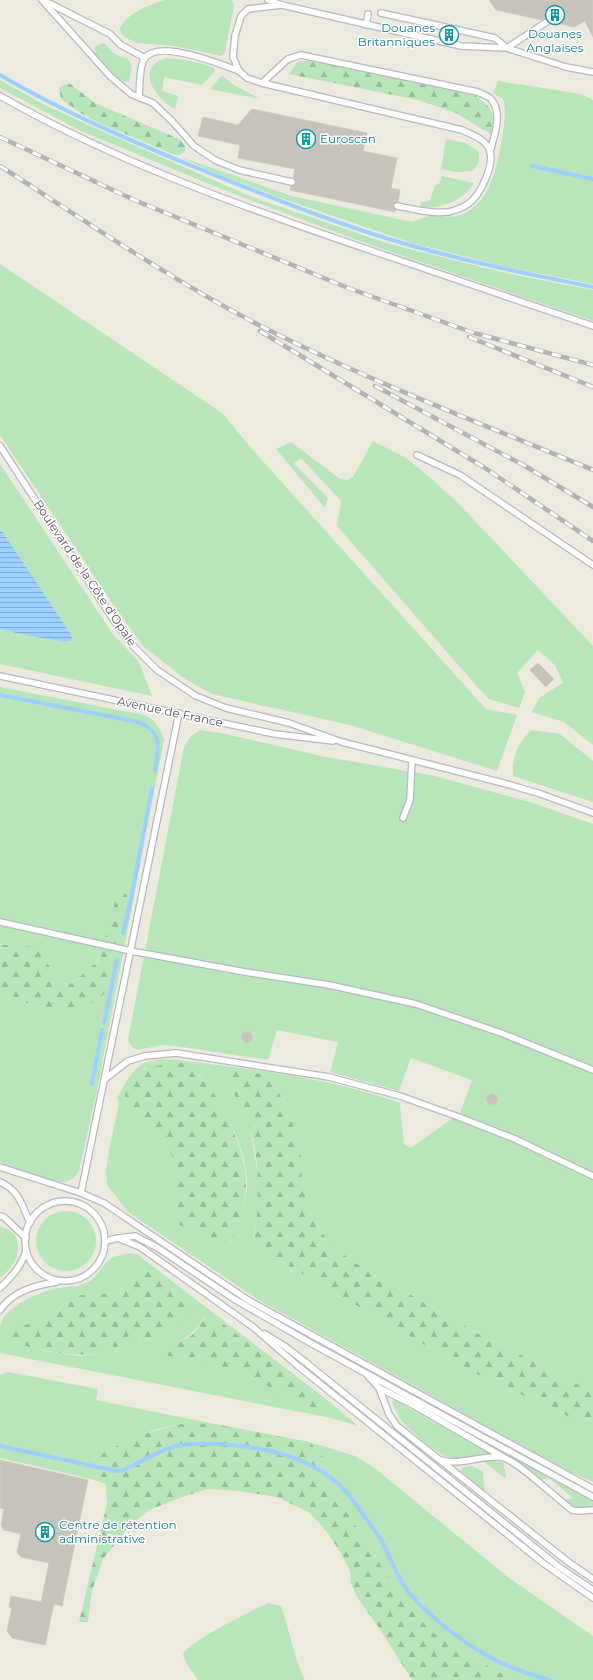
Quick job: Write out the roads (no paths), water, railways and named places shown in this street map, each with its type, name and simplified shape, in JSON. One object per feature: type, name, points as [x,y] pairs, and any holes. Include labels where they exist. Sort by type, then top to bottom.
[{"type":"lane","points":[[43,0],[110,34],[121,45],[145,58]]},
{"type":"lane","points":[[43,0],[110,76],[131,94],[153,104],[172,121],[194,146],[215,160],[239,170],[292,182]]},
{"type":"lane","points":[[268,0],[282,5],[461,46],[507,48],[566,67],[593,72]]},
{"type":"lane","points":[[239,71],[233,57],[240,16],[248,9],[282,5]]},
{"type":"lane","points":[[381,13],[495,38],[507,48]]},
{"type":"lane","points":[[366,25],[368,14]]},
{"type":"lane","points":[[507,48],[548,21]]},
{"type":"lane","points":[[139,97],[140,76],[145,58],[151,53],[160,50],[169,51],[216,62],[239,71],[247,78],[262,83],[462,130],[483,140],[490,152]]},
{"type":"lane","points":[[262,83],[288,60],[301,56],[478,92],[490,98],[495,106],[498,119],[490,152],[489,172],[480,190],[469,204],[450,212],[431,212],[397,206]]},
{"type":"lane","points":[[0,96],[81,138],[212,194],[315,232],[593,326]]},
{"type":"lane","name":"Boulevard de la Côte d'Opale","points":[[0,446],[114,619],[134,647],[157,670],[181,686],[212,703],[289,724],[342,742]]},
{"type":"lane","points":[[417,455],[460,475],[593,565]]},
{"type":"lane","name":"Avenue de France","points":[[0,676],[275,734],[342,742]]},
{"type":"lane","points":[[81,1193],[179,713]]},
{"type":"lane","points":[[342,742],[530,791],[593,813]]},
{"type":"lane","points":[[403,818],[410,800],[412,760]]},
{"type":"lane","points":[[0,922],[131,951],[245,972],[329,985],[416,1004],[501,1033],[593,1070]]},
{"type":"lane","points":[[104,1079],[128,1061],[145,1056],[176,1053],[329,1077],[400,1096],[456,1116],[515,1139],[593,1176]]},
{"type":"lane","points":[[0,1167],[81,1193],[104,1203],[248,1300],[593,1489]]},
{"type":"lane","points":[[0,1182],[18,1195],[30,1223]]},
{"type":"lane","points":[[0,1310],[14,1296],[26,1290],[44,1284],[72,1281],[82,1278],[97,1263],[106,1241],[102,1224],[88,1208],[68,1200],[48,1204],[30,1223],[26,1238],[26,1250],[29,1260],[34,1268],[50,1279],[61,1281]]},
{"type":"lane","points":[[0,1216],[4,1217],[26,1238]]},
{"type":"lane","points":[[106,1241],[135,1236],[217,1278]]},
{"type":"lane","points":[[118,1238],[140,1247],[253,1327],[288,1349],[541,1552],[593,1590]]},
{"type":"lane","points":[[163,1242],[200,1275]]},
{"type":"lane","points":[[158,1248],[234,1299],[365,1373],[593,1497]]},
{"type":"lane","points":[[0,1288],[18,1269],[26,1250]]},
{"type":"lane","points":[[253,1327],[292,1362],[543,1563],[593,1598]]},
{"type":"lane","points":[[365,1373],[380,1388],[415,1406],[517,1465],[572,1510],[593,1510]]},
{"type":"lane","points":[[380,1388],[389,1414],[396,1426],[567,1561],[593,1579]]},
{"type":"lane","points":[[440,1460],[452,1462],[492,1457],[505,1458]]},
{"type":"water","points":[[0,528],[70,633],[72,638],[71,641],[65,642],[0,629]]},
{"type":"waterway","points":[[0,75],[47,101],[119,135],[274,199],[329,219],[385,238],[458,258],[593,287]]},
{"type":"waterway","points":[[532,166],[593,179]]},
{"type":"waterway","points":[[0,695],[138,722],[146,726],[156,736],[158,748],[155,771]]},
{"type":"waterway","points":[[123,933],[152,788]]},
{"type":"waterway","points":[[104,1023],[117,960]]},
{"type":"waterway","points":[[92,1084],[102,1030]]},
{"type":"waterway","points":[[0,1446],[116,1471],[121,1471],[169,1448],[191,1444],[251,1447],[304,1462],[320,1470],[335,1481],[348,1494],[380,1538],[397,1574],[405,1587],[419,1604],[440,1623],[487,1656],[524,1672],[550,1680]]},
{"type":"railway","points":[[0,137],[132,199],[348,288],[474,333],[593,365]]},
{"type":"railway","points":[[0,166],[191,288],[257,324],[381,382],[593,470]]},
{"type":"railway","points":[[260,331],[485,468],[593,541]]},
{"type":"railway","points":[[469,337],[593,387]]},
{"type":"railway","points":[[375,386],[525,466],[593,507]]},
{"type":"place","name":"Douanes Anglaises","points":[[555,15]]},
{"type":"place","name":"Douanes Britanniques","points":[[449,35]]},
{"type":"place","name":"Euroscan","points":[[306,139]]},
{"type":"place","name":"Centre de rétention administrative","points":[[45,1532]]}]
